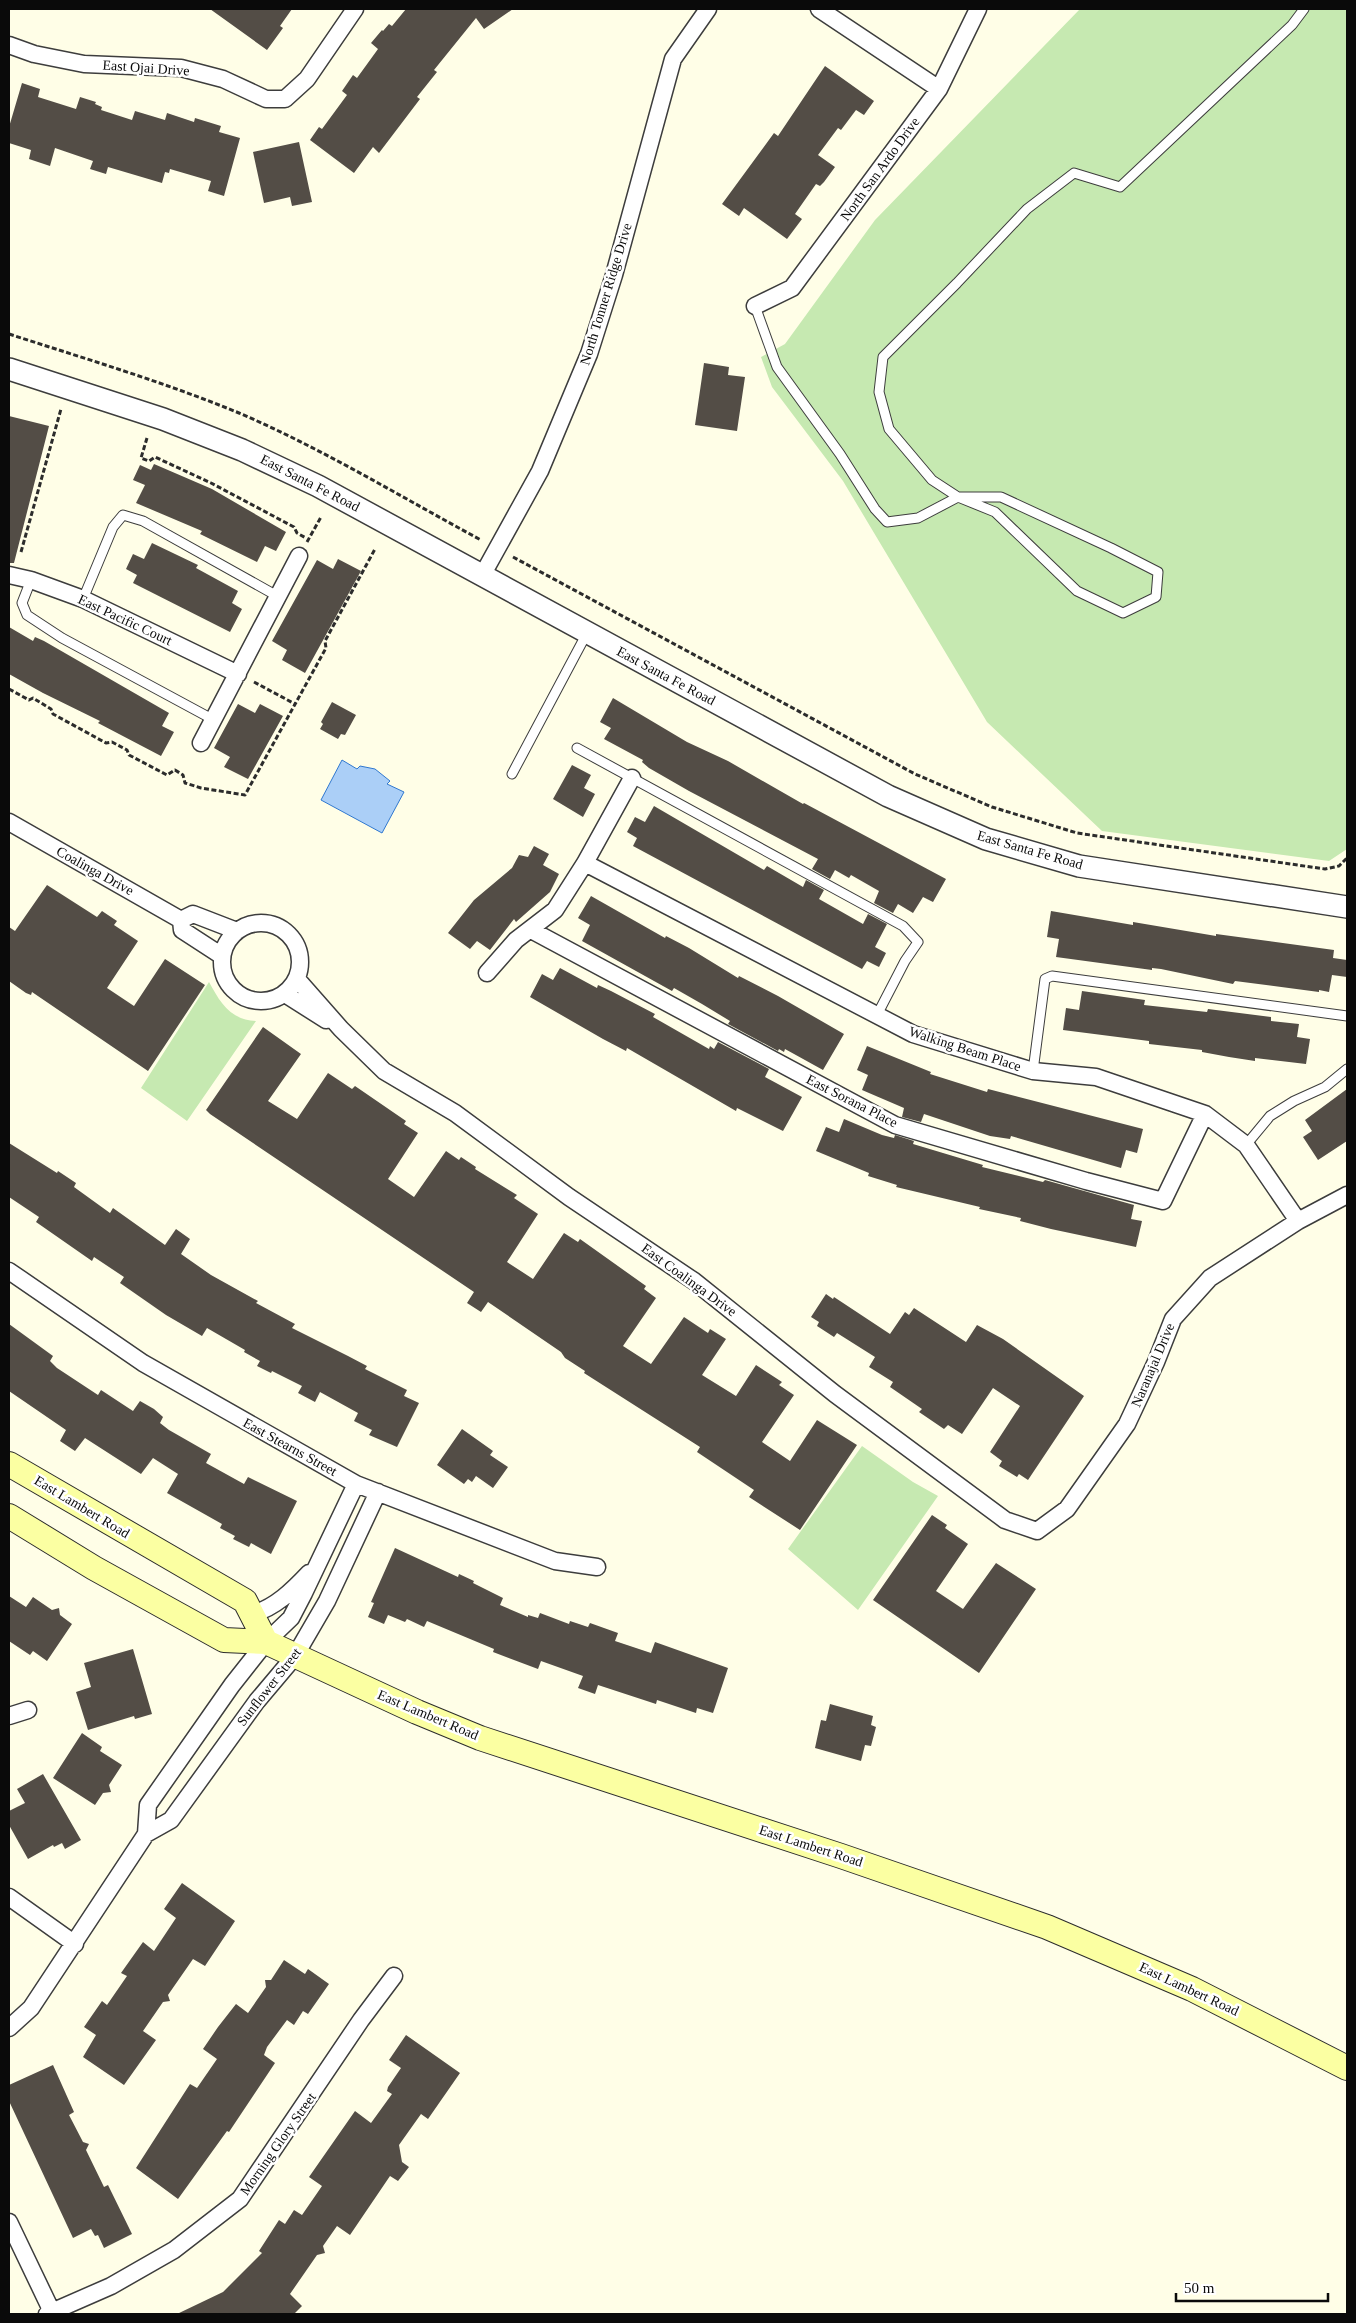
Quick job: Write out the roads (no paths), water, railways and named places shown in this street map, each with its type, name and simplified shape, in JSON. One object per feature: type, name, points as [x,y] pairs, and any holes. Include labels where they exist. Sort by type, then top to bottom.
[{"type":"main road","name":"East Lambert Road","points":[[9,1464],[245,1601],[266,1642]]},
{"type":"main road","name":"East Lambert Road","points":[[9,1516],[94,1568],[224,1640],[266,1642],[417,1712],[480,1738],[841,1856],[1047,1927],[1192,1989],[1347,2068]]},
{"type":"street","name":"East Ojai Drive","points":[[9,45],[34,54],[84,64],[181,68],[223,79],[266,99],[285,99],[307,79],[355,9]]},
{"type":"street","name":"North Tonner Ridge Drive","points":[[483,574],[540,471],[589,354],[614,275],[673,58],[708,9]]},
{"type":"street","points":[[819,9],[939,89]]},
{"type":"street","name":"North San Ardo Drive","points":[[755,306],[792,288],[939,89],[978,9]]},
{"type":"street","name":"East Santa Fe Road","points":[[9,369],[163,419],[242,450],[318,486],[483,574],[587,633],[888,796],[986,839],[1079,866],[1347,907]]},
{"type":"street","points":[[201,744],[299,556]]},
{"type":"street","name":"East Pacific Court","points":[[9,575],[31,580],[83,599],[238,674]]},
{"type":"street","points":[[487,973],[516,940],[555,910],[585,863],[632,778]]},
{"type":"street","name":"Coalinga Drive","points":[[9,822],[182,920],[182,930],[222,956]]},
{"type":"street","name":"Walking Beam Place","points":[[585,863],[913,1034],[1033,1071],[1096,1076],[1205,1114],[1246,1145],[1298,1221]]},
{"type":"street","points":[[182,920],[193,914],[237,931]]},
{"type":"street","points":[[261,923],[274,925],[286,931],[294,941],[300,953],[301,966],[298,979],[285,994],[263,1002],[240,996],[225,978],[222,956],[225,946],[237,931],[248,925],[261,923]]},
{"type":"street","name":"East Sorana Place","points":[[530,930],[895,1125],[1086,1181],[1164,1201],[1205,1114]]},
{"type":"street","points":[[298,979],[341,1029]]},
{"type":"street","points":[[285,994],[341,1029]]},
{"type":"street","name":"East Coalinga Drive","points":[[341,1029],[384,1071],[455,1113],[569,1197],[694,1281],[835,1394],[1005,1520],[1037,1531]]},
{"type":"street","name":"Naranajal Drive","points":[[1037,1531],[1067,1509],[1127,1424],[1156,1362],[1173,1319],[1210,1278],[1298,1221],[1347,1195]]},
{"type":"street","name":"East Stearns Street","points":[[9,1271],[142,1363],[356,1484],[555,1561],[597,1567]]},
{"type":"street","name":"Sunflower Street","points":[[146,1834],[148,1804],[232,1685],[266,1642],[290,1618],[356,1484]]},
{"type":"street","name":"Sunflower Street","points":[[9,2028],[31,2008],[146,1834],[171,1820],[257,1701],[295,1656],[327,1601],[378,1492]]},
{"type":"street","points":[[252,1614],[262,1611],[289,1593],[319,1562]]},
{"type":"street","points":[[9,1716],[28,1710]]},
{"type":"street","points":[[9,1897],[75,1944]]},
{"type":"street","name":"Morning Glory Street","points":[[51,2313],[112,2286],[174,2250],[240,2199],[320,2084],[361,2020],[394,1976]]},
{"type":"street","points":[[9,2222],[51,2313]]},
{"type":"lane","points":[[755,306],[777,367],[887,522],[918,518],[958,497],[1001,497],[1158,572],[1156,597],[1123,613],[1077,590],[995,512],[958,497],[932,480],[889,428],[879,392],[883,357],[957,283],[1026,208],[1074,172],[1120,188],[1292,25],[1304,9]]},
{"type":"lane","points":[[83,599],[113,528],[123,515],[144,521],[278,597]]},
{"type":"lane","points":[[31,580],[22,603],[27,615],[62,638],[214,720]]},
{"type":"lane","points":[[512,774],[587,633]]},
{"type":"lane","points":[[577,748],[903,926],[918,942],[905,961],[877,1015]]},
{"type":"lane","points":[[1033,1071],[1046,979],[1052,976],[1347,1016]]},
{"type":"lane","points":[[1246,1145],[1270,1116],[1294,1101],[1326,1087],[1347,1069]]},
{"type":"water","points":[[342,760],[357,769],[360,766],[375,769],[390,781],[387,784],[404,792],[382,833],[321,800]]}]
